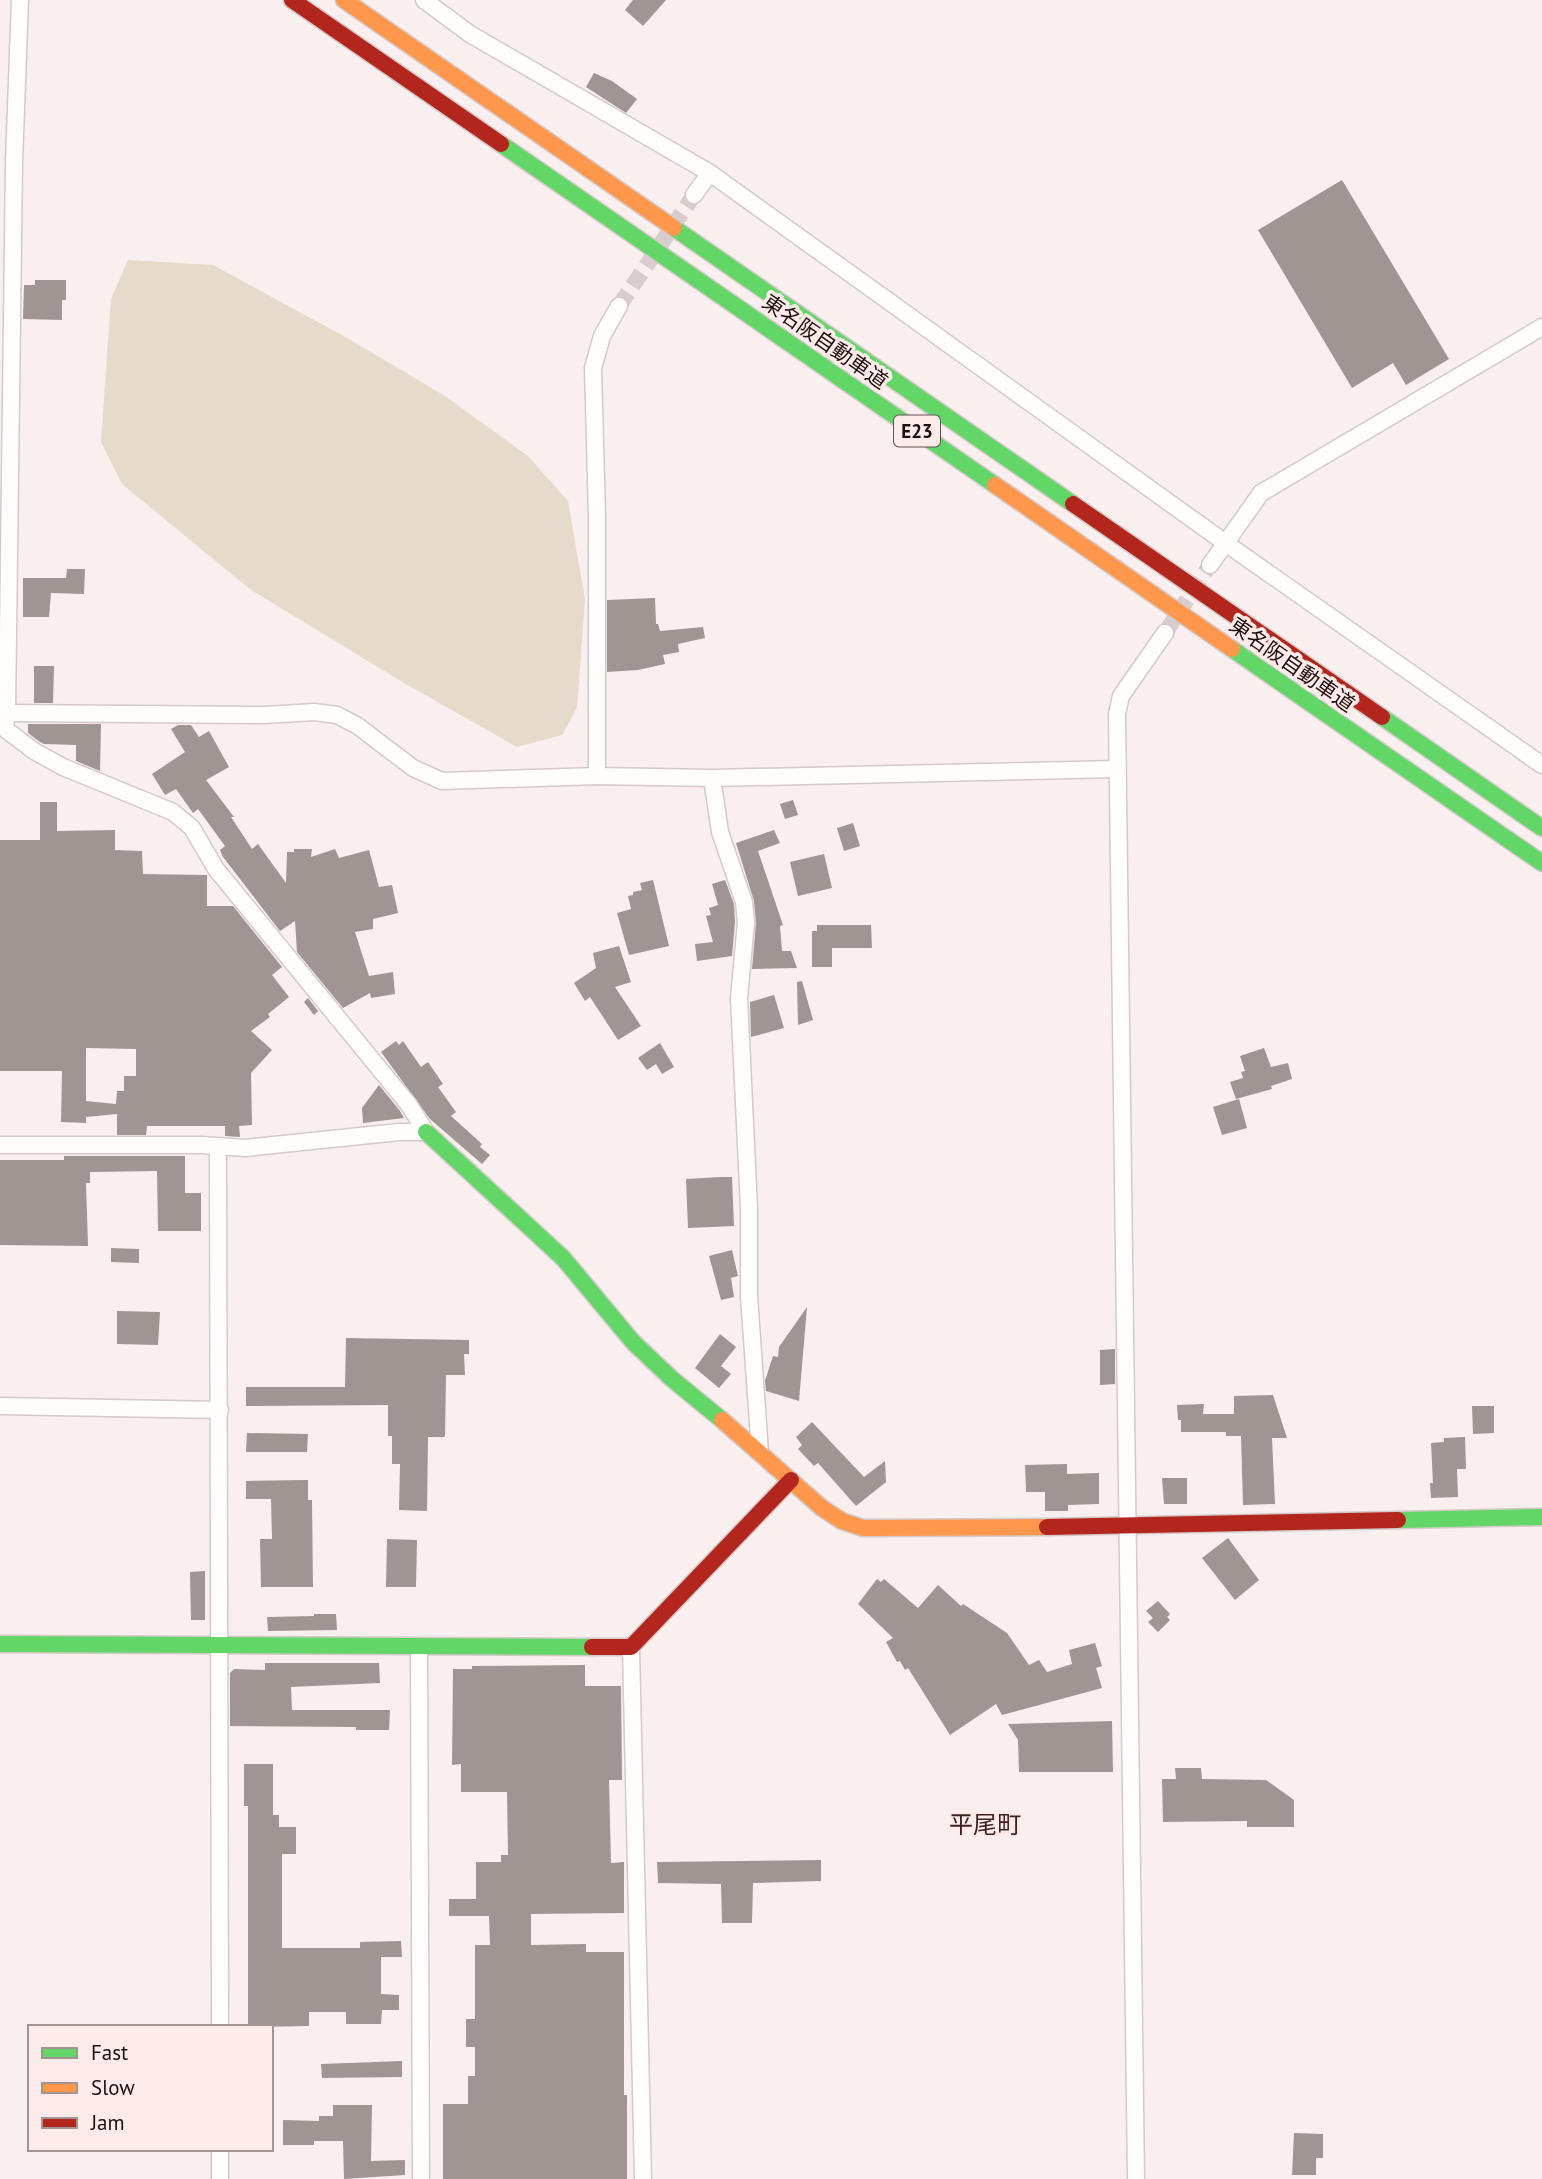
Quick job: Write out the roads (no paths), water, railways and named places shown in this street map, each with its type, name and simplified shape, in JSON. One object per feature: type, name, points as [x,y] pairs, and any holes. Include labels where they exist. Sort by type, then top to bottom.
[{"type":"main road","name":"東名阪自動車道","points":[[292,0],[1542,863]]},
{"type":"main road","name":"東名阪自動車道","points":[[344,0],[1542,828]]},
{"type":"main road","points":[[426,1132],[564,1258],[642,1351],[822,1508],[842,1521],[863,1528],[1128,1526],[1542,1517]]},
{"type":"main road","points":[[0,1644],[631,1647],[791,1480]]},
{"type":"street","points":[[20,0],[7,162],[4,722],[34,751],[173,812],[192,828],[216,869],[409,1105],[426,1132]]},
{"type":"street","points":[[424,0],[470,34],[710,173],[1224,542],[1542,765]]},
{"type":"street","points":[[694,195],[710,173]]},
{"type":"street","points":[[597,776],[597,516],[593,368],[602,336],[619,306]]},
{"type":"street","points":[[1210,565],[1261,494],[1542,327]]},
{"type":"street","points":[[1136,2179],[1118,714],[1121,696],[1165,632]]},
{"type":"street","points":[[4,722],[314,712],[337,715],[358,726],[413,768],[442,781],[597,776],[712,778],[1117,769]]},
{"type":"street","points":[[712,778],[720,832],[744,902],[746,922],[740,998],[750,1296],[760,1452]]},
{"type":"street","points":[[0,1145],[245,1147],[399,1132],[426,1132]]},
{"type":"street","points":[[218,1147],[220,2025]]},
{"type":"street","points":[[0,1406],[220,1410]]},
{"type":"street","points":[[419,1647],[421,2179]]},
{"type":"street","points":[[631,1647],[643,2179]]},
{"type":"street","points":[[220,2151],[220,2179]]},
{"type":"tunnel","points":[[619,306],[694,195]]},
{"type":"tunnel","points":[[1165,633],[1210,565]]},
{"type":"district","name":"平尾町","points":[[985,1825]]}]
